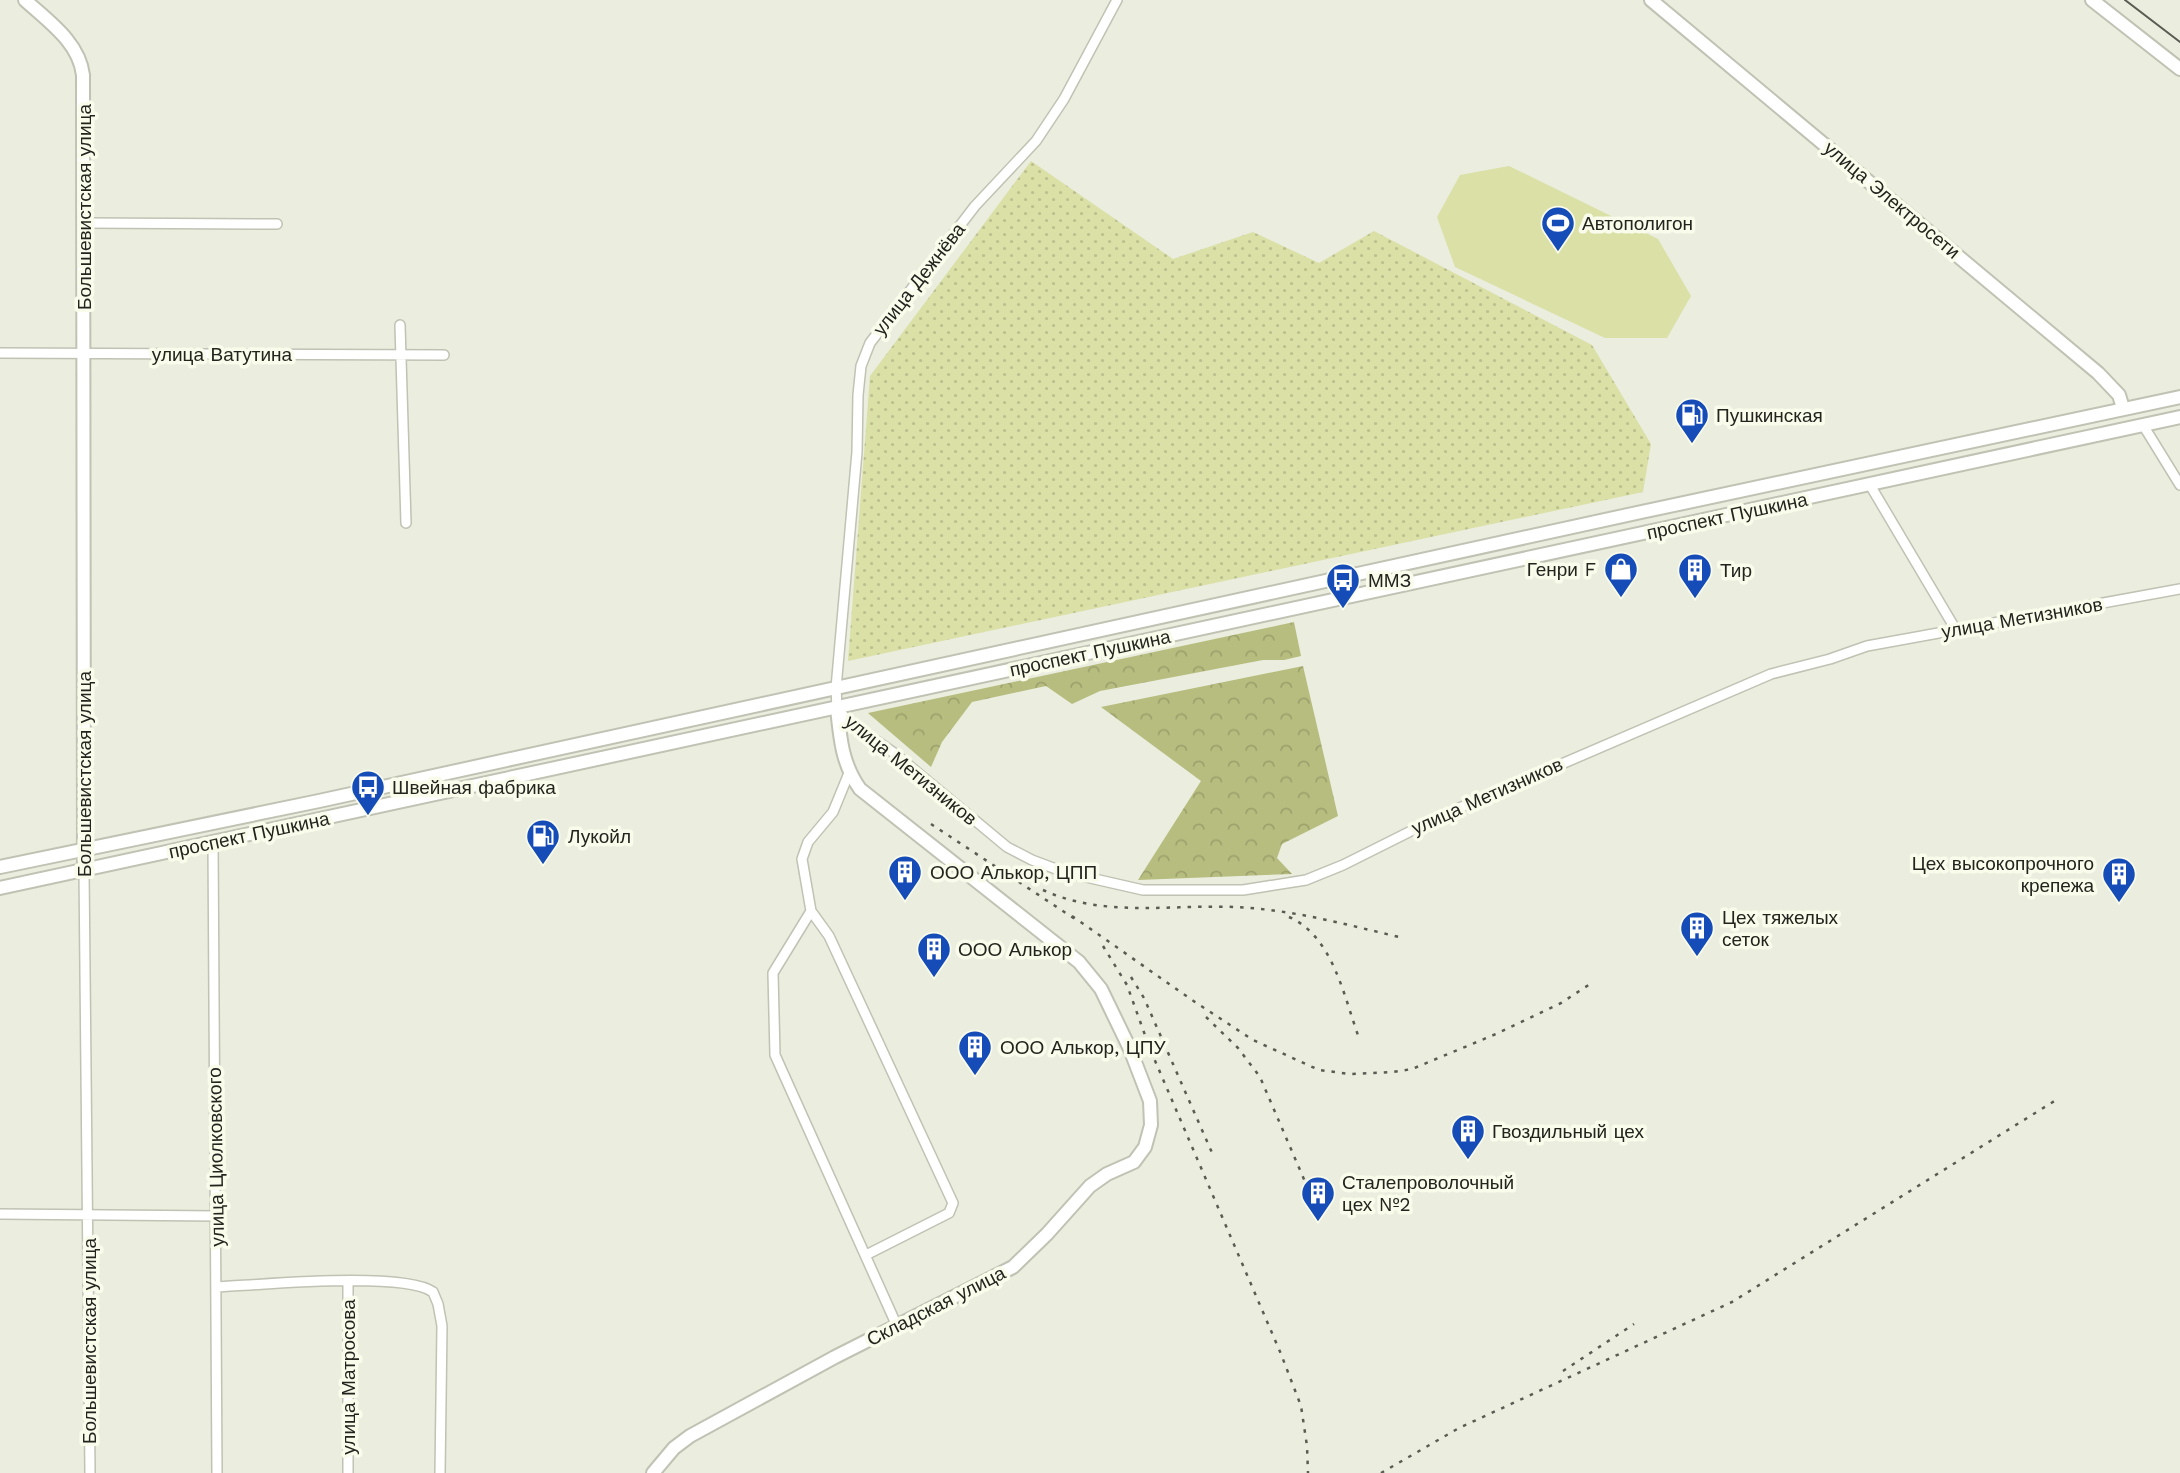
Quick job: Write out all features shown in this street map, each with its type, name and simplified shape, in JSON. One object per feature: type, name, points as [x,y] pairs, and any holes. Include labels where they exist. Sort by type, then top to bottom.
[{"type":"main road","name":"Большевистская улица","points":[[25,0],[68,41],[77,54],[83,75],[84,870]]},
{"type":"main road","name":"улица Электросети","points":[[1651,0],[2098,373],[2119,395],[2123,408]]},
{"type":"main road","points":[[2092,0],[2180,69]]},
{"type":"main road","name":"проспект Пушкина","points":[[0,867],[2180,397]]},
{"type":"main road","name":"проспект Пушкина","points":[[0,888],[2180,417]]},
{"type":"main road","points":[[1646,511],[1650,533]]},
{"type":"main road","name":"Складская улица","points":[[653,1473],[674,1448],[690,1436],[1013,1266],[1047,1234],[1090,1186],[1107,1174],[1134,1162],[1146,1147],[1151,1125],[1150,1101],[1130,1049],[1101,989],[1079,962],[860,789],[849,773],[842,751],[837,708]]},
{"type":"street","name":"улица Дежнёва","points":[[837,708],[836,688],[857,452],[859,385],[861,366],[870,343],[975,206],[1036,141],[1064,99],[1117,0]]},
{"type":"street","points":[[85,223],[277,224]]},
{"type":"street","points":[[400,325],[406,523]]},
{"type":"street","name":"улица Ватутина","points":[[0,353],[444,355]]},
{"type":"street","points":[[2143,425],[2180,485]]},
{"type":"street","points":[[1870,485],[1956,630]]},
{"type":"street","name":"улица Метизников","points":[[837,708],[848,721],[894,753],[972,820],[1007,847],[1032,859],[1064,872],[1143,890],[1243,890],[1306,880],[1343,865],[1443,815],[1771,674],[1830,659],[1867,646],[2180,589]]},
{"type":"street","points":[[849,773],[833,812],[808,842],[802,859],[811,911],[829,936],[953,1203],[949,1213],[866,1255]]},
{"type":"street","name":"улица Циолковского","points":[[213,842],[217,1473]]},
{"type":"street","name":"Большевистская улица","points":[[84,870],[90,1473]]},
{"type":"street","points":[[811,911],[773,973],[775,1055],[897,1326]]},
{"type":"street","points":[[0,1214],[216,1216]]},
{"type":"street","points":[[217,1287],[348,1281],[416,1284],[433,1292],[442,1326],[440,1473]]},
{"type":"street","name":"улица Матросова","points":[[348,1281],[348,1473]]},
{"type":"green space","points":[[1031,161],[1173,259],[1253,232],[1319,263],[1374,231],[1592,345],[1651,444],[1643,492],[848,661],[870,376]]},
{"type":"green space","name":"Автополигон","points":[[1509,166],[1658,239],[1691,296],[1667,338],[1605,338],[1455,267],[1437,217],[1460,175]]},
{"type":"green space","points":[[1294,622],[1301,656],[1284,660],[1263,660],[1100,691],[1072,704],[1046,686],[972,702],[942,742],[931,767],[868,713]]},
{"type":"green space","points":[[1303,666],[1338,816],[1282,844],[1277,858],[1292,874],[1138,880],[1201,781],[1101,707]]},
{"type":"tram line","points":[[2125,0],[2180,42]]},
{"type":"railway","points":[[931,824],[1078,921]]},
{"type":"railway","points":[[1043,890],[1093,905],[1269,910],[1403,938]]},
{"type":"railway","points":[[1072,916],[1253,1040],[1319,1070],[1350,1074],[1412,1069],[1561,1003],[1590,984]]},
{"type":"railway","points":[[1289,917],[1304,926],[1327,953],[1359,1038]]},
{"type":"railway","points":[[1103,946],[1127,985],[1150,1049],[1281,1354],[1301,1406],[1308,1473]]},
{"type":"railway","points":[[1131,977],[1144,998],[1213,1155]]},
{"type":"railway","points":[[1206,1017],[1238,1048],[1260,1077],[1306,1184]]},
{"type":"railway","points":[[1381,1473],[1459,1428],[1732,1302],[2056,1100]]},
{"type":"railway","points":[[1563,1371],[1634,1324]]},
{"type":"place","name":"Автополигон","points":[[1558,253]]},
{"type":"place","name":"Пушкинская","points":[[1692,445]]},
{"type":"place","name":"Генри F","points":[[1621,599]]},
{"type":"place","name":"Тир","points":[[1695,600]]},
{"type":"place","name":"ММЗ","points":[[1343,610]]},
{"type":"place","name":"Швейная фабрика","points":[[368,817]]},
{"type":"place","name":"Лукойл","points":[[543,866]]},
{"type":"place","name":"ООО Алькор, ЦПП","points":[[905,902]]},
{"type":"place","name":"Цех высокопрочного крепежа","points":[[2119,904]]},
{"type":"place","name":"Цех тяжелых сеток","points":[[1697,958]]},
{"type":"place","name":"ООО Алькор","points":[[934,979]]},
{"type":"place","name":"ООО Алькор, ЦПУ","points":[[975,1077]]},
{"type":"place","name":"Гвоздильный цех","points":[[1468,1161]]},
{"type":"place","name":"Сталепроволочный цех №2","points":[[1318,1223]]}]
